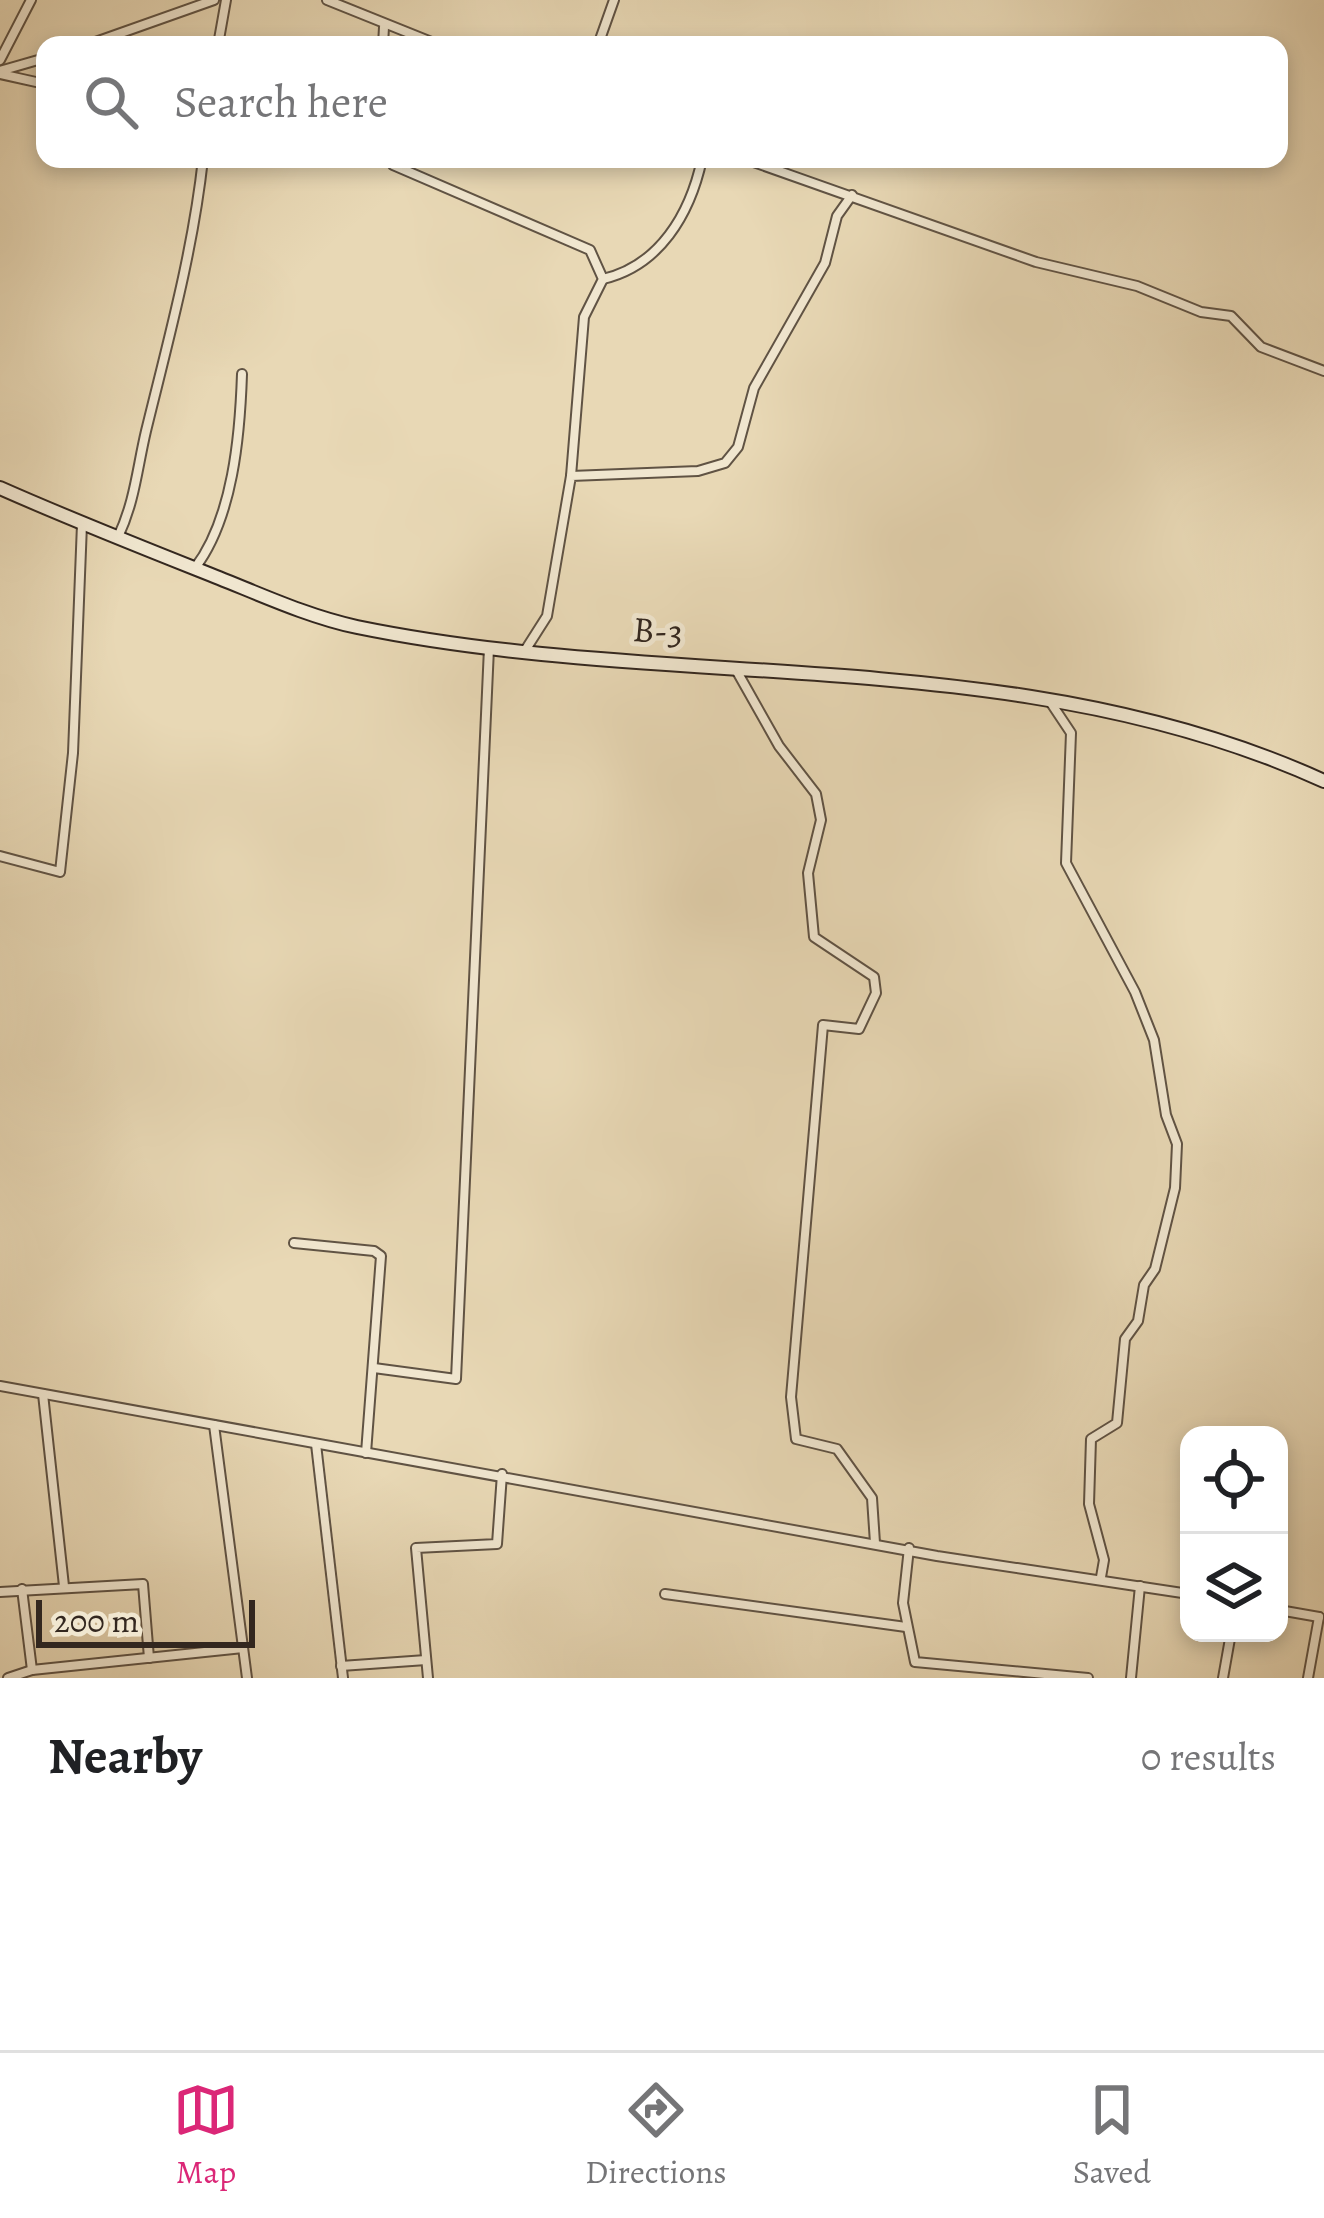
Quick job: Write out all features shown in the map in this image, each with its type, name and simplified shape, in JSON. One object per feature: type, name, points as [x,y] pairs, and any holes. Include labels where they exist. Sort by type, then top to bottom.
[{"type":"main road","name":"B-3","points":[[0,488],[323,618],[526,649],[910,678],[1177,727],[1262,753],[1324,781]]},
{"type":"street","points":[[0,60],[31,0]]},
{"type":"street","points":[[112,36],[214,0]]},
{"type":"street","points":[[220,36],[226,0]]},
{"type":"street","points":[[327,0],[412,36]]},
{"type":"street","points":[[601,36],[614,0]]},
{"type":"street","points":[[383,36],[384,27]]},
{"type":"street","points":[[0,73],[36,61]]},
{"type":"street","points":[[0,73],[36,82]]},
{"type":"street","points":[[118,537],[136,500],[146,433],[178,309],[201,168]]},
{"type":"street","points":[[400,168],[590,250],[603,279]]},
{"type":"street","points":[[603,279],[636,272],[657,254],[700,168]]},
{"type":"street","points":[[772,168],[1036,262],[1137,286],[1202,313],[1231,316],[1261,347],[1324,371]]},
{"type":"street","points":[[571,476],[698,471],[725,463],[738,447],[754,388],[825,262],[837,216],[852,195]]},
{"type":"street","points":[[526,649],[547,616],[571,476],[584,317],[603,279]]},
{"type":"street","points":[[194,568],[211,547],[229,478],[240,420],[242,374]]},
{"type":"street","points":[[0,856],[60,872],[73,754],[73,637],[82,523]]},
{"type":"street","points":[[374,1368],[456,1379],[489,645]]},
{"type":"street","points":[[734,666],[754,694],[779,746],[816,794],[821,820],[808,873],[814,938],[874,977],[875,993],[859,1029],[823,1025],[791,1397],[796,1439],[836,1449],[872,1498],[875,1543]]},
{"type":"street","points":[[1050,702],[1071,733],[1066,863],[1110,938],[1154,1040],[1166,1115],[1177,1144],[1175,1188],[1155,1269],[1144,1285],[1138,1321],[1125,1339],[1117,1424],[1091,1438],[1089,1504],[1103,1560],[1101,1577]]},
{"type":"street","points":[[294,1244],[374,1251],[381,1256],[366,1453]]},
{"type":"street","points":[[0,1386],[875,1543],[1180,1593]]},
{"type":"street","points":[[43,1394],[64,1586]]},
{"type":"street","points":[[214,1425],[247,1678]]},
{"type":"street","points":[[316,1444],[343,1678]]},
{"type":"street","points":[[428,1678],[416,1549],[497,1544],[502,1474]]},
{"type":"street","points":[[909,1548],[906,1627],[915,1662],[1088,1678]]},
{"type":"street","points":[[0,1592],[143,1584],[149,1658]]},
{"type":"street","points":[[1132,1678],[1140,1586]]},
{"type":"street","points":[[22,1589],[32,1670]]},
{"type":"street","points":[[665,1594],[906,1627]]},
{"type":"street","points":[[1288,1611],[1322,1617],[1308,1678]]},
{"type":"street","points":[[1223,1678],[1229,1642]]},
{"type":"street","points":[[8,1678],[32,1670],[243,1648]]},
{"type":"street","points":[[341,1666],[426,1660]]}]
